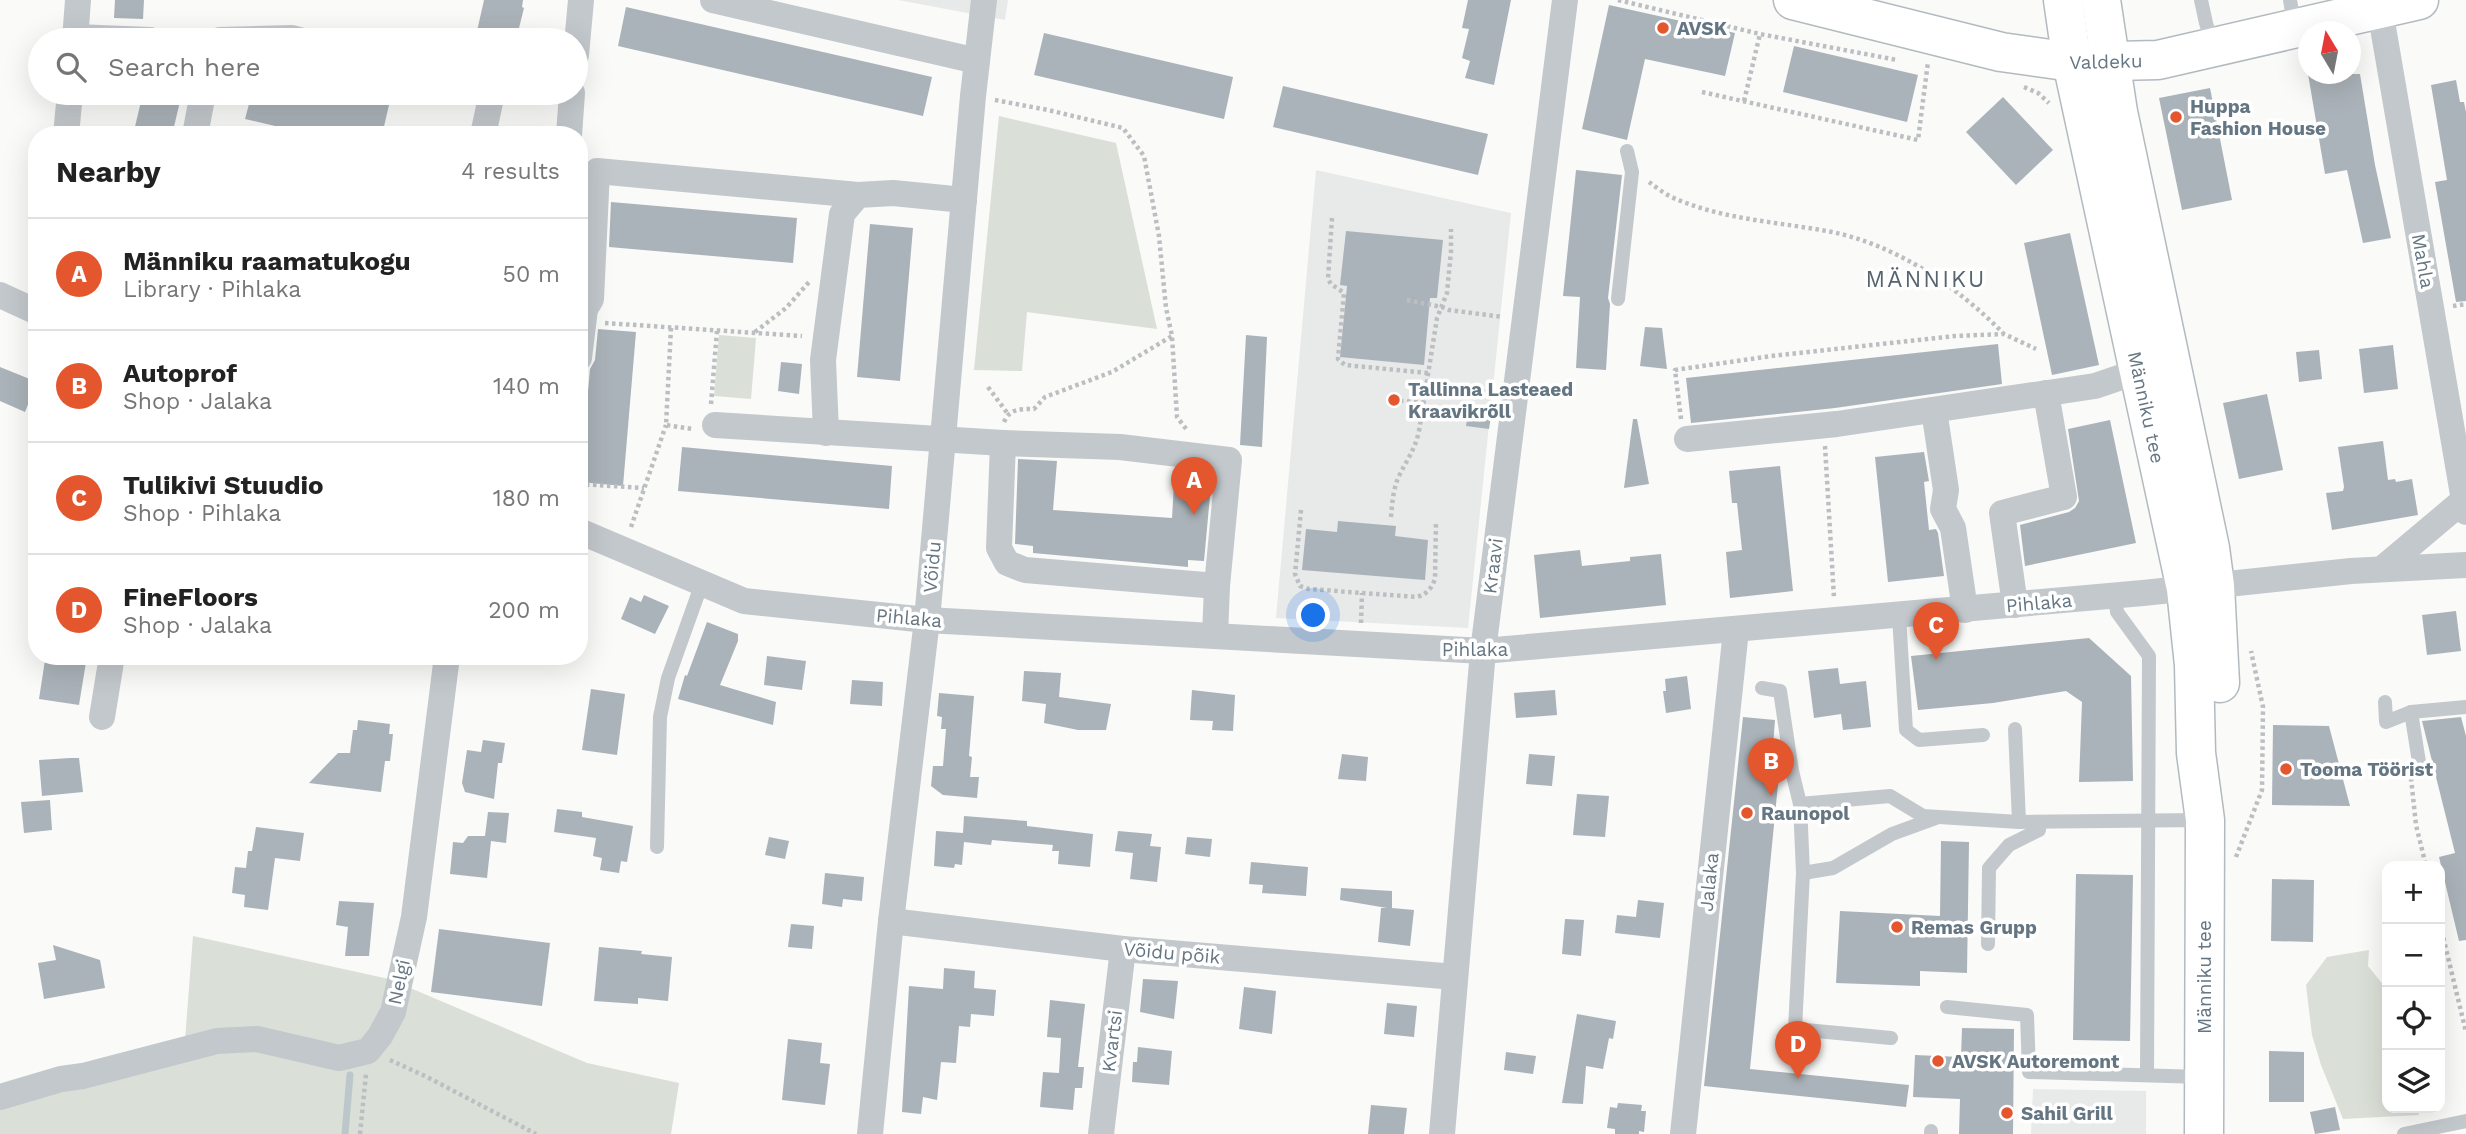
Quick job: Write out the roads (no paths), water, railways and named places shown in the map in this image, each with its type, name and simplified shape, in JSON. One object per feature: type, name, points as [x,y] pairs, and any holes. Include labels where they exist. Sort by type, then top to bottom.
[{"type":"street","points":[[76,28],[78,0]]},
{"type":"street","points":[[578,28],[581,0]]},
{"type":"street","points":[[713,0],[977,61]]},
{"type":"street","name":"Kraavi","points":[[1442,1134],[1483,651],[1565,0]]},
{"type":"street","name":"Valdeku","points":[[1793,0],[2001,52],[2072,62],[2158,60],[2214,48],[2292,15],[2380,9],[2419,0]]},
{"type":"street","name":"Männiku tee","points":[[2063,0],[2072,62],[2154,366],[2210,548],[2200,588],[2223,751],[2205,820],[2204,1134]]},
{"type":"street","name":"Männiku tee","points":[[2101,0],[2154,366]]},
{"type":"street","name":"Võidu","points":[[870,1134],[891,921],[927,620],[977,61],[979,1]]},
{"type":"street","name":"Mahla","points":[[2380,9],[2465,506]]},
{"type":"street","points":[[67,126],[69,105]]},
{"type":"street","points":[[197,126],[201,105]]},
{"type":"street","points":[[484,126],[489,105]]},
{"type":"street","points":[[567,105],[568,126]]},
{"type":"street","points":[[588,303],[591,299],[597,171],[858,195],[892,193],[964,200]]},
{"type":"street","points":[[826,433],[824,360],[842,214],[858,195]]},
{"type":"street","points":[[0,295],[28,308]]},
{"type":"street","points":[[1687,439],[1837,425],[2095,386],[2154,366]]},
{"type":"street","points":[[2015,605],[2002,513],[2064,497],[2046,393]]},
{"type":"street","points":[[1934,411],[1946,490],[1943,509],[1953,528],[1965,610]]},
{"type":"street","points":[[715,425],[943,441],[1120,447],[1229,460],[1215,636]]},
{"type":"street","points":[[1003,443],[999,548],[1007,563],[1025,570],[1217,586]]},
{"type":"street","points":[[2382,569],[2465,506]]},
{"type":"street","name":"Pihlaka","points":[[588,535],[744,601],[927,620],[1483,651],[1965,610],[2382,569],[2466,565]]},
{"type":"street","name":"Jalaka","points":[[1682,1134],[1736,630]]},
{"type":"street","points":[[102,717],[111,665]]},
{"type":"street","name":"Nelgi","points":[[0,1097],[61,1079],[83,1076],[217,1041],[257,1039],[339,1058],[368,1051],[393,1012],[414,916],[446,665]]},
{"type":"street","name":"Võidu põik","points":[[891,921],[1123,949],[1455,977]]},
{"type":"street","name":"Kvartsi","points":[[1101,1134],[1123,949]]},
{"type":"lane","points":[[2201,0],[2214,48]]},
{"type":"lane","points":[[1618,299],[1632,172],[1627,151]]},
{"type":"lane","points":[[657,847],[660,717],[667,678],[702,583]]},
{"type":"lane","points":[[2115,596],[2118,612],[2149,656],[2147,1075]]},
{"type":"lane","points":[[1899,616],[1906,730],[1919,740],[1983,735]]},
{"type":"lane","points":[[1762,688],[1780,691],[1792,771],[1800,804],[1803,873],[1795,1029],[1891,1038]]},
{"type":"lane","points":[[2385,702],[2386,722],[2411,712],[2466,706]]},
{"type":"lane","points":[[2411,712],[2420,762]]},
{"type":"lane","points":[[2015,729],[2019,822]]},
{"type":"lane","points":[[1800,804],[1889,796],[1923,816],[2019,822],[2205,820]]},
{"type":"lane","points":[[1803,873],[1833,868],[1892,834],[1941,817]]},
{"type":"lane","points":[[1988,944],[1989,868],[2009,845],[2039,830]]},
{"type":"lane","points":[[1947,1007],[2026,1015],[2029,1072],[2204,1077]]},
{"type":"lane","points":[[2404,1134],[2466,1121]]},
{"type":"waterway","points":[[345,1134],[350,1075]]},
{"type":"place","name":"AVSK","points":[[1663,28]]},
{"type":"place","name":"Huppa Fashion House","points":[[2176,117]]},
{"type":"place","name":"Tallinna Lasteaed Kraavikrõll","points":[[1394,400]]},
{"type":"place","name":"Männiku raamatukogu","points":[[1194,515]]},
{"type":"place","name":"Tulikivi Stuudio","points":[[1936,660]]},
{"type":"place","name":"Tooma Töörist","points":[[2286,769]]},
{"type":"place","name":"Autoprof","points":[[1771,796]]},
{"type":"place","name":"Raunopol","points":[[1747,813]]},
{"type":"place","name":"Remas Grupp","points":[[1897,927]]},
{"type":"place","name":"AVSK Autoremont","points":[[1938,1061]]},
{"type":"place","name":"FineFloors","points":[[1798,1079]]},
{"type":"place","name":"Sahil Grill","points":[[2007,1113]]},
{"type":"district","name":"MÄNNIKU","points":[[1926,279]]}]
